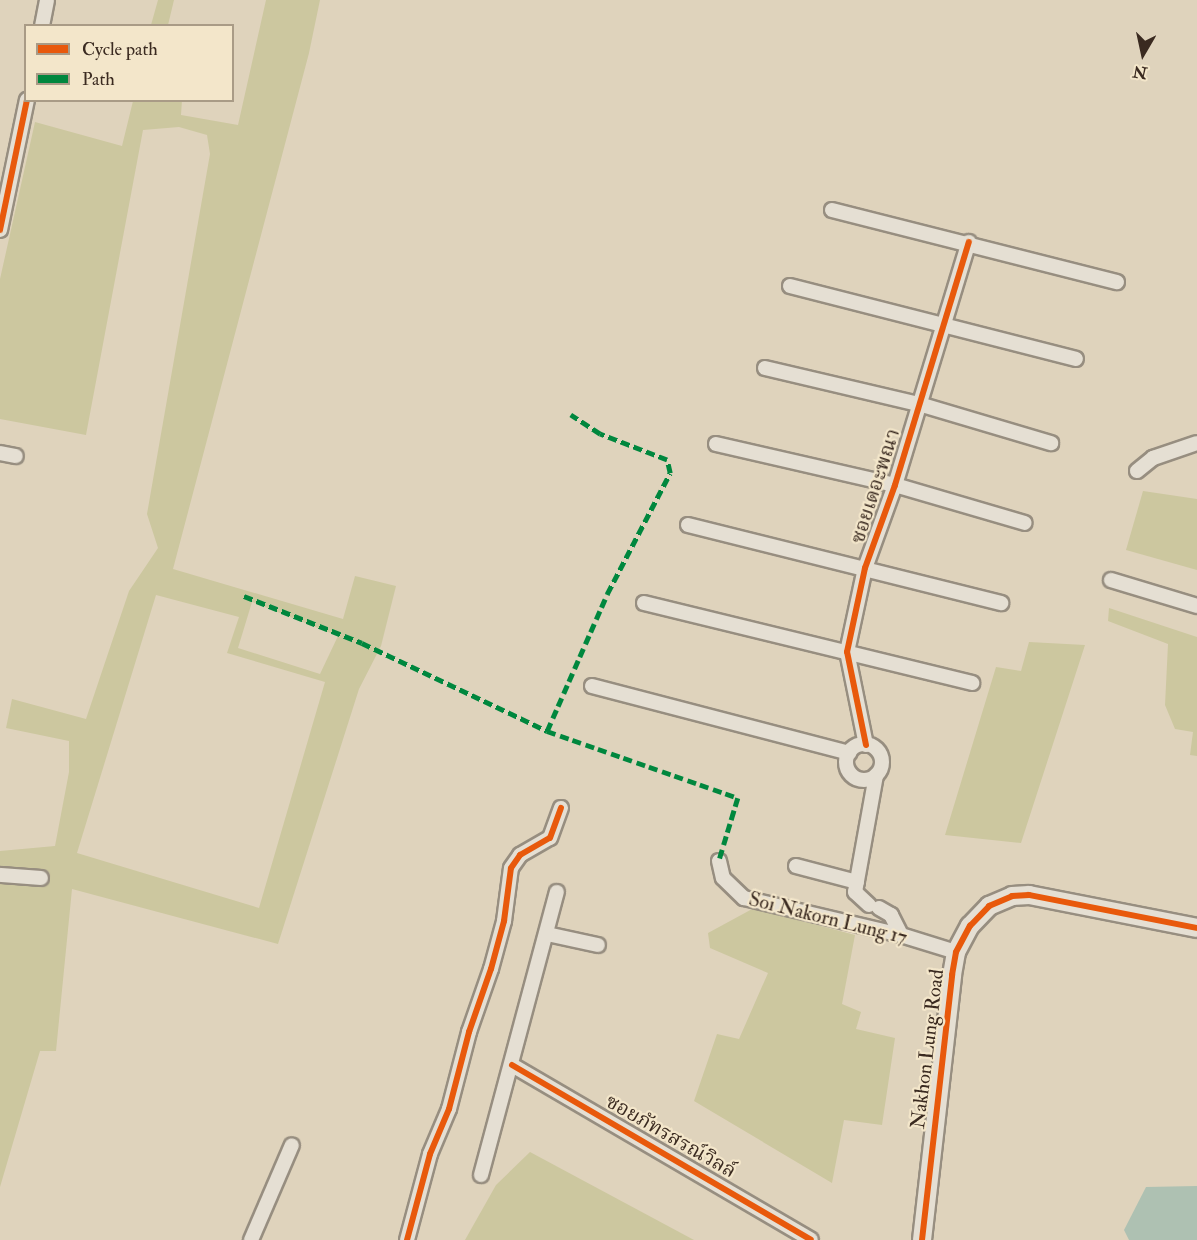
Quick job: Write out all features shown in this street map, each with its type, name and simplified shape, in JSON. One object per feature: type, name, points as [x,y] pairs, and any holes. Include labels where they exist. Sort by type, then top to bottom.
[{"type":"street","points":[[42,24],[47,0]]},
{"type":"street","points":[[0,231],[27,102]]},
{"type":"street","points":[[832,210],[969,242],[1117,282]]},
{"type":"street","name":"ซอยเดอะพณา","points":[[857,882],[881,758],[876,749],[866,745],[847,652],[865,568],[895,485],[969,242]]},
{"type":"street","points":[[790,286],[1076,359]]},
{"type":"street","points":[[765,368],[919,404],[1051,443]]},
{"type":"street","points":[[1137,471],[1153,458],[1197,443]]},
{"type":"street","points":[[716,444],[895,485],[1025,523]]},
{"type":"street","points":[[0,453],[16,456]]},
{"type":"street","points":[[687,525],[1001,603]]},
{"type":"street","points":[[1111,580],[1197,606]]},
{"type":"street","points":[[644,603],[972,682]]},
{"type":"street","points":[[592,686],[849,753],[866,745]]},
{"type":"street","points":[[849,753],[846,763],[850,774],[860,780],[876,775]]},
{"type":"street","points":[[407,1240],[430,1154],[449,1109],[472,1020],[491,969],[504,921],[511,868],[520,855],[550,838],[561,808]]},
{"type":"street","name":"Soi Nakorn Lung 17","points":[[720,861],[723,878],[739,896],[901,935],[956,952]]},
{"type":"street","points":[[796,866],[857,882],[855,892],[891,915],[901,935]]},
{"type":"street","points":[[0,876],[41,878]]},
{"type":"street","points":[[481,1175],[557,892]]},
{"type":"street","name":"Nakhon Lung Road","points":[[922,1240],[956,952],[970,926],[989,906],[1012,896],[1066,900],[1197,928]]},
{"type":"street","points":[[547,934],[598,945]]},
{"type":"street","name":"ซอยภัทรสรณ์วิลล์","points":[[512,1065],[811,1240]]},
{"type":"street","points":[[251,1240],[292,1145]]},
{"type":"shaded area","points":[[158,0],[174,0],[168,24],[151,24]]},
{"type":"shaded area","points":[[266,0],[320,0],[309,53],[173,569],[343,619],[355,576],[396,586],[381,646],[359,689],[278,944],[72,889],[56,1051],[40,1051],[0,1187],[0,851],[55,846],[69,772],[69,741],[6,728],[12,699],[86,719],[129,591],[158,548],[147,514],[210,154],[207,135],[179,127],[143,130],[86,435],[0,419],[0,279],[35,122],[122,146],[133,102],[182,102],[181,115],[238,125]],"holes":[[[156,595],[239,617],[227,653],[325,682],[259,908],[77,853]],[[252,602],[338,636],[320,674],[238,648]]]},
{"type":"shaded area","points":[[1143,491],[1197,499],[1197,570],[1126,550]]},
{"type":"shaded area","points":[[1109,608],[1197,637],[1197,756],[1190,755],[1193,732],[1175,729],[1165,705],[1168,644],[1108,621]]},
{"type":"shaded area","points":[[1029,642],[1085,645],[1021,843],[945,835],[996,667],[1021,671]]},
{"type":"shaded area","points":[[754,908],[855,935],[842,1004],[861,1012],[856,1029],[895,1038],[882,1125],[844,1120],[832,1183],[694,1101],[717,1034],[739,1039],[768,973],[710,948],[708,933]]},
{"type":"shaded area","points":[[530,1152],[694,1240],[465,1240],[496,1185]]},
{"type":"shaded area","points":[[1197,1186],[1197,1240],[1129,1240],[1124,1230],[1146,1187]]},
{"type":"marked path","points":[[547,731],[607,594],[670,473],[667,460],[600,434],[571,415]]},
{"type":"marked path","points":[[244,596],[362,643],[547,731],[738,798],[719,861]]},
{"type":"cycle path","points":[[0,230],[27,102]]},
{"type":"cycle path","points":[[866,745],[847,652],[865,568],[895,485],[969,242]]},
{"type":"cycle path","points":[[407,1240],[430,1154],[449,1109],[469,1032],[491,969],[504,921],[511,868],[520,855],[550,838],[561,808]]},
{"type":"cycle path","points":[[922,1240],[952,975],[956,952],[970,926],[989,906],[1012,896],[1029,895],[1197,928]]},
{"type":"cycle path","points":[[512,1065],[811,1240]]}]
